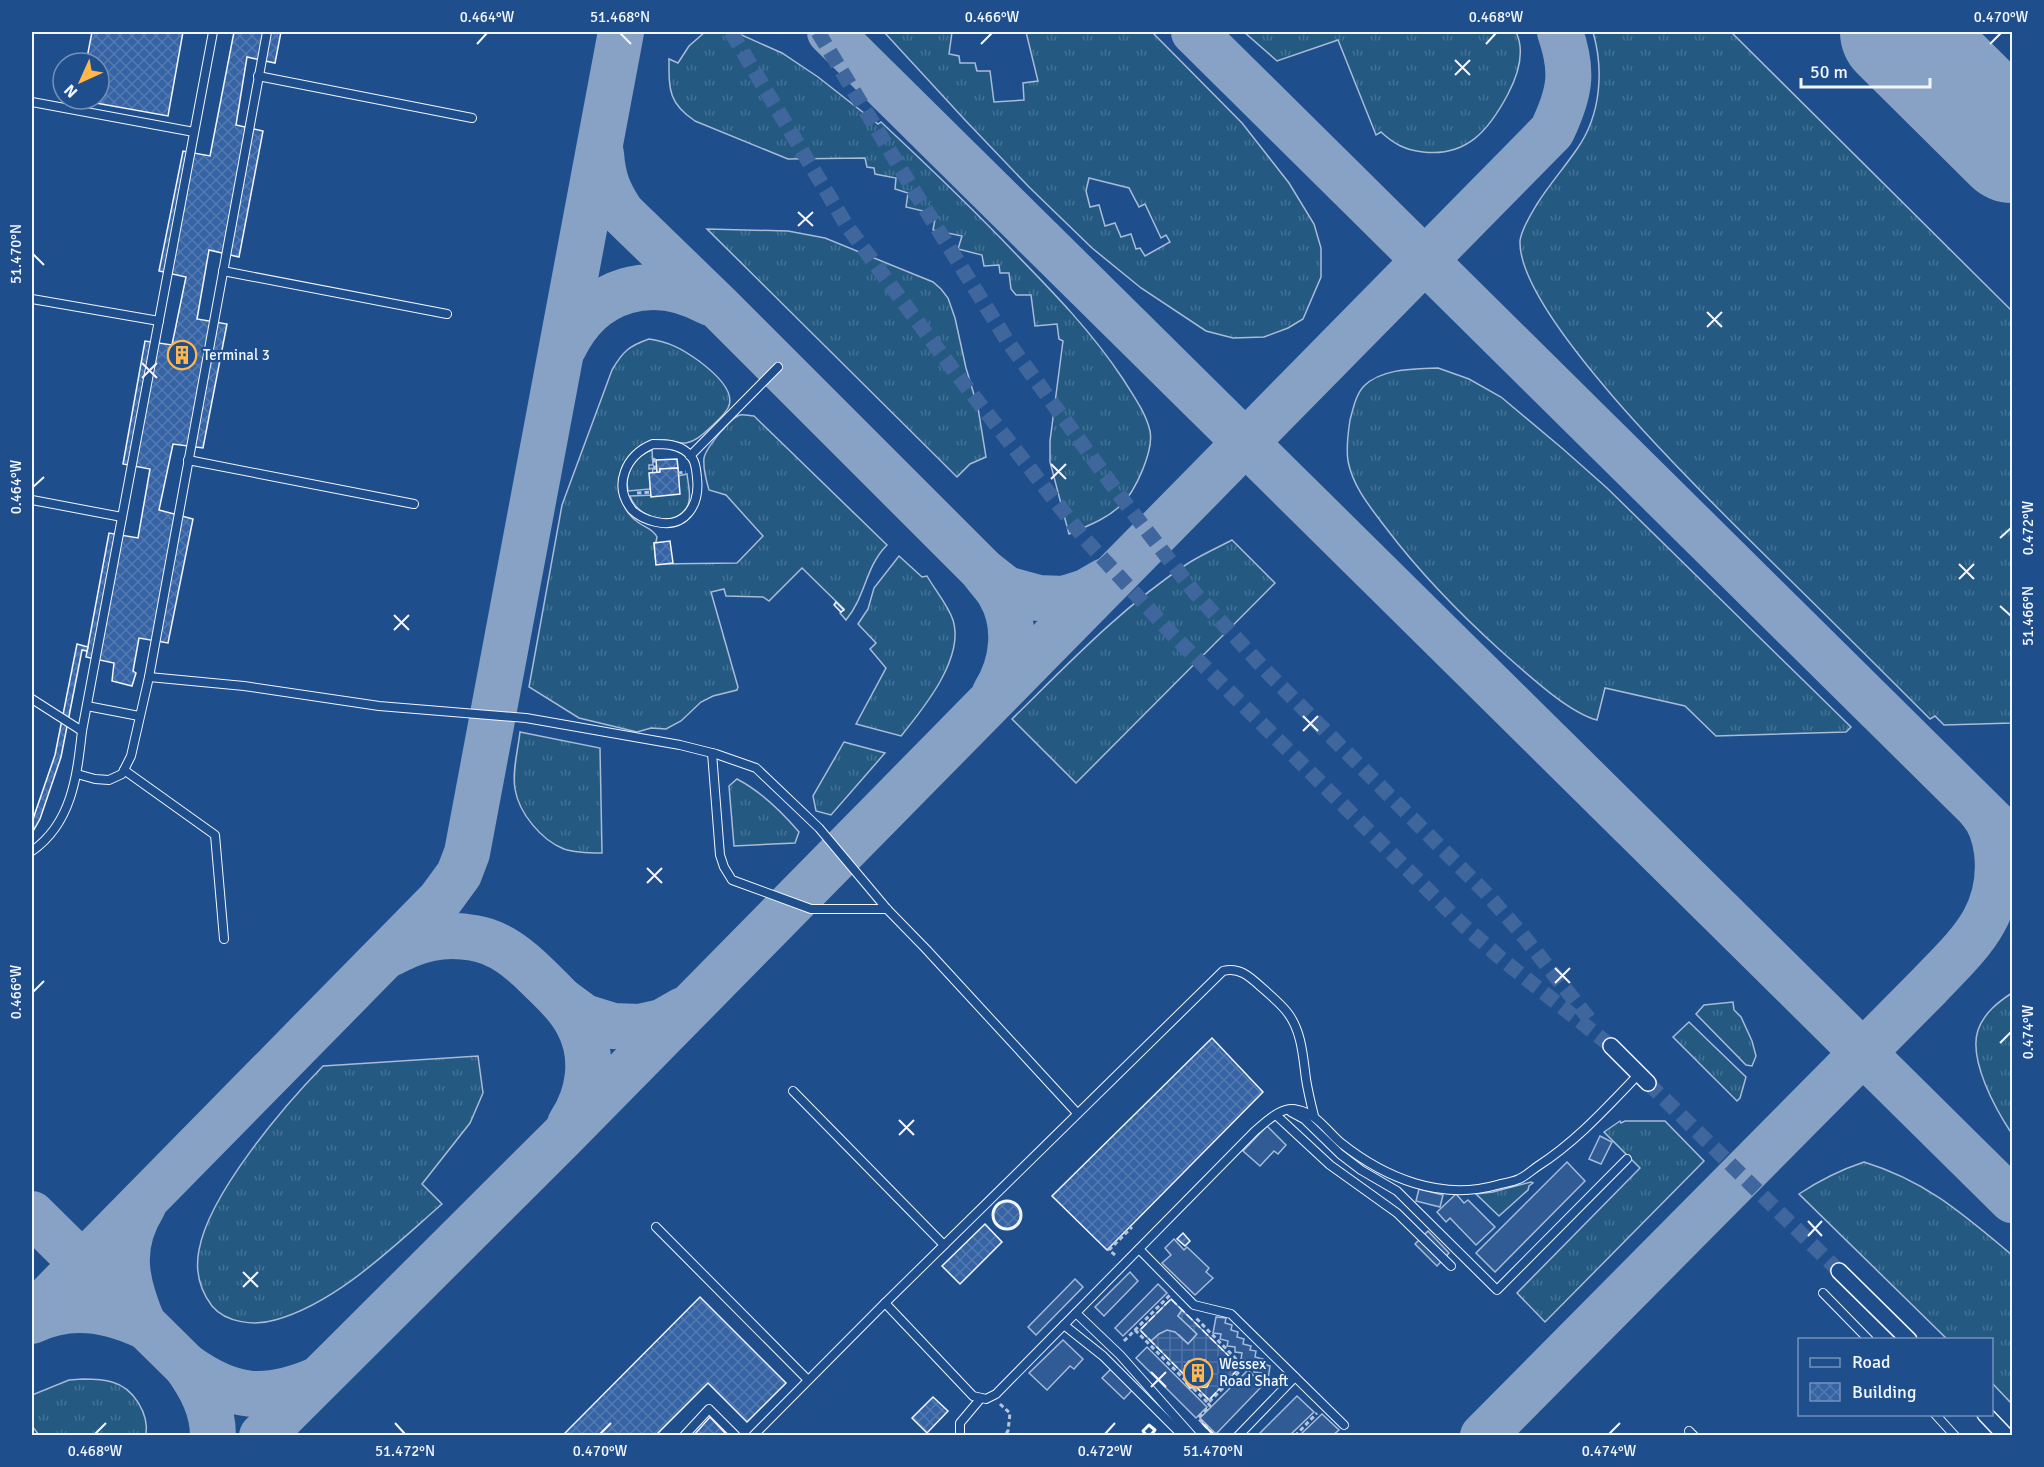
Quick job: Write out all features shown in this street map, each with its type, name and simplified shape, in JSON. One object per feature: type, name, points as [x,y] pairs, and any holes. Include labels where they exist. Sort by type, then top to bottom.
[{"type":"street","points":[[1611,1046],[1644,1079]]},
{"type":"street","points":[[1839,1271],[1907,1338]]},
{"type":"street","points":[[1987,1416],[2006,1436]]},
{"type":"lane","points":[[32,851],[50,836],[68,806],[77,774],[82,731],[213,32]]},
{"type":"lane","points":[[77,774],[109,780],[122,774],[131,756],[149,677],[267,32]]},
{"type":"lane","points":[[258,76],[472,118]]},
{"type":"lane","points":[[32,102],[194,132]]},
{"type":"lane","points":[[223,271],[447,314]]},
{"type":"lane","points":[[32,299],[159,321]]},
{"type":"lane","points":[[690,456],[778,367]]},
{"type":"lane","points":[[653,444],[674,446],[690,456],[695,462],[699,491],[697,500],[687,514],[679,520],[661,524],[646,520],[635,513],[623,494],[622,480],[631,458],[642,448],[653,444]]},
{"type":"lane","points":[[188,460],[414,504]]},
{"type":"lane","points":[[32,500],[122,517]]},
{"type":"lane","points":[[149,677],[244,686],[379,706],[526,718],[680,745],[756,768],[819,828],[886,909],[926,949],[1077,1113]]},
{"type":"lane","points":[[32,699],[82,731]]},
{"type":"lane","points":[[87,705],[139,716]]},
{"type":"lane","points":[[712,753],[720,855],[732,880],[811,909],[886,909]]},
{"type":"lane","points":[[124,770],[215,836],[225,939]]},
{"type":"lane","points":[[753,1436],[1223,970],[1231,969],[1250,976],[1287,1012],[1294,1023],[1304,1056],[1306,1080],[1314,1116]]},
{"type":"lane","points":[[885,1303],[973,1396],[986,1399],[996,1394],[1255,1131],[1284,1110],[1297,1109],[1314,1116],[1340,1142],[1373,1166],[1410,1183],[1440,1190],[1480,1190],[1519,1179],[1554,1156],[1644,1079]]},
{"type":"lane","points":[[793,1091],[944,1245]]},
{"type":"lane","points":[[1284,1110],[1294,1112],[1304,1119],[1340,1154],[1361,1170],[1397,1191],[1497,1290],[1628,1159]]},
{"type":"lane","points":[[1276,1115],[1330,1165],[1397,1213],[1451,1266]]},
{"type":"lane","points":[[656,1227],[808,1380]]},
{"type":"lane","points":[[1139,1249],[1194,1305],[1231,1314],[1344,1425]]},
{"type":"lane","points":[[1823,1293],[1867,1338]]},
{"type":"lane","points":[[1076,1313],[1114,1350],[1192,1436]]},
{"type":"lane","points":[[1064,1325],[1103,1356],[1183,1436]]},
{"type":"lane","points":[[1238,1436],[1295,1377]]},
{"type":"lane","points":[[960,1436],[960,1423],[981,1398]]},
{"type":"lane","points":[[684,1436],[709,1409],[736,1436]]},
{"type":"lane","points":[[1937,1416],[1955,1436]]},
{"type":"path","points":[[1124,1264],[1109,1250],[1132,1227]]},
{"type":"path","points":[[1114,1350],[1171,1293],[1165,1288]]},
{"type":"path","points":[[1195,1318],[1244,1367],[1208,1403]]},
{"type":"path","points":[[1135,1330],[1208,1403],[1210,1406],[1198,1418],[1215,1436]]},
{"type":"path","points":[[998,1402],[1010,1413],[1008,1431],[1004,1436]]},
{"type":"path","points":[[1295,1436],[1317,1412],[1310,1405]]},
{"type":"green space","points":[[705,32],[735,32],[782,53],[818,77],[878,124],[881,122],[981,219],[1072,313],[1131,391],[1150,431],[1149,449],[1142,471],[1132,491],[1115,510],[1097,522],[1069,534],[1050,462],[1050,441],[1063,341],[1059,339],[1057,324],[1035,326],[1031,295],[1016,295],[1011,289],[1009,273],[1000,273],[999,265],[984,266],[982,255],[958,249],[962,236],[933,230],[936,214],[906,207],[908,193],[895,189],[896,178],[875,174],[874,168],[867,167],[865,158],[788,159],[695,121],[686,114],[672,94],[669,59],[678,63],[689,46]]},
{"type":"green space","points":[[884,32],[952,32],[949,54],[959,56],[960,63],[975,63],[977,71],[990,71],[994,102],[1024,100],[1023,83],[1038,81],[1026,32],[1152,32],[1242,123],[1289,183],[1314,224],[1321,248],[1321,277],[1303,319],[1288,328],[1264,337],[1233,338],[1206,331],[1141,288],[1092,248],[965,120]],"holes":[[[1089,178],[1129,188],[1139,207],[1145,204],[1161,238],[1166,235],[1170,242],[1145,256],[1140,248],[1136,249],[1131,234],[1121,237],[1115,223],[1105,226],[1099,205],[1090,207],[1086,191]]]},
{"type":"green space","points":[[1244,32],[1516,32],[1520,55],[1512,87],[1493,119],[1475,138],[1452,150],[1423,152],[1400,146],[1381,132],[1376,135],[1338,40],[1277,61]]},
{"type":"green space","points":[[1593,32],[1731,32],[2012,311],[2012,723],[1944,725],[1935,716],[1930,719],[1675,464],[1587,366],[1552,318],[1528,275],[1520,241],[1524,227],[1535,208],[1577,149],[1591,122],[1596,107],[1599,77],[1599,62]]},
{"type":"green space","points":[[707,229],[788,231],[825,238],[933,282],[948,298],[955,318],[978,408],[986,457],[970,464],[957,477]]},
{"type":"green space","points":[[649,339],[676,347],[704,365],[726,388],[730,401],[723,415],[697,438],[686,443],[664,440],[650,443],[636,450],[622,468],[619,489],[622,502],[634,519],[651,530],[657,537],[654,543],[656,564],[737,563],[763,536],[726,495],[709,490],[705,474],[704,458],[709,447],[725,427],[736,417],[742,415],[754,416],[887,545],[874,563],[858,601],[846,620],[840,613],[844,609],[802,568],[769,601],[763,597],[726,596],[724,589],[711,592],[737,690],[713,696],[701,702],[681,721],[666,729],[651,728],[637,732],[579,718],[529,687],[562,505],[612,370],[627,350]]},
{"type":"green space","points":[[1438,368],[1469,379],[1501,397],[1563,449],[1607,488],[1851,727],[1846,732],[1716,736],[1685,706],[1605,688],[1597,720],[1573,709],[1522,670],[1485,637],[1412,561],[1368,504],[1350,470],[1347,451],[1350,420],[1361,389],[1371,380],[1389,373],[1409,369]]},
{"type":"green space","points":[[652,450],[653,465],[649,465],[649,469],[653,468],[650,489],[628,491],[627,484],[632,466],[640,456]]},
{"type":"green space","points":[[687,474],[689,499],[687,507],[673,518],[656,518],[647,515],[640,510],[630,496],[679,494],[678,476]]},
{"type":"green space","points":[[1232,540],[1275,583],[1076,783],[1012,719],[1096,637],[1140,599],[1187,564]]},
{"type":"green space","points":[[899,556],[922,577],[927,576],[951,614],[955,635],[948,666],[940,682],[901,736],[856,724],[886,668],[870,649],[876,643],[858,624],[868,609],[874,588]]},
{"type":"green space","points":[[520,732],[600,748],[602,853],[564,849],[547,839],[532,825],[517,798],[514,782]]},
{"type":"green space","points":[[844,742],[885,753],[831,815],[816,811],[813,796]]},
{"type":"green space","points":[[737,779],[763,796],[792,824],[799,832],[795,843],[734,846],[729,786]]},
{"type":"green space","points":[[2012,993],[2012,1134],[1985,1084],[1977,1056],[1976,1042],[1978,1030],[1984,1018]]},
{"type":"green space","points":[[1733,1002],[1734,1010],[1741,1017],[1752,1041],[1756,1056],[1752,1066],[1746,1065],[1696,1014],[1704,1005]]},
{"type":"green space","points":[[1689,1022],[1746,1077],[1737,1101],[1673,1037]]},
{"type":"green space","points":[[478,1056],[483,1093],[470,1123],[422,1184],[442,1204],[343,1287],[298,1312],[267,1322],[250,1323],[225,1316],[212,1306],[202,1287],[198,1272],[198,1257],[206,1228],[217,1203],[269,1127],[323,1066]]},
{"type":"green space","points":[[1620,1121],[1621,1123],[1625,1121],[1665,1121],[1704,1161],[1545,1322],[1517,1293],[1640,1168],[1604,1132]]},
{"type":"green space","points":[[1864,1162],[1925,1189],[1943,1200],[2012,1255],[2012,1404],[1993,1384],[1993,1338],[1946,1338],[1799,1194],[1847,1168]]},
{"type":"green space","points":[[1533,1183],[1528,1190],[1499,1216],[1476,1194],[1493,1192]]},
{"type":"green space","points":[[69,1380],[109,1381],[127,1390],[142,1411],[146,1435],[39,1435],[32,1426],[32,1395]]},
{"type":"shaded area","points":[[1267,1126],[1286,1145],[1278,1154],[1274,1151],[1260,1166],[1243,1151]]},
{"type":"shaded area","points":[[1600,1136],[1612,1142],[1601,1164],[1589,1159]]},
{"type":"shaded area","points":[[1567,1162],[1585,1181],[1495,1272],[1476,1253]]},
{"type":"shaded area","points":[[1419,1189],[1443,1195],[1440,1207],[1416,1201]]},
{"type":"shaded area","points":[[1456,1194],[1464,1203],[1468,1200],[1495,1227],[1476,1245],[1450,1218],[1446,1222],[1437,1212]]},
{"type":"shaded area","points":[[1428,1231],[1449,1253],[1437,1266],[1415,1244]]},
{"type":"shaded area","points":[[1174,1239],[1184,1250],[1187,1247],[1209,1268],[1206,1272],[1213,1278],[1195,1295],[1162,1263],[1171,1255],[1165,1248]]},
{"type":"shaded area","points":[[1130,1272],[1138,1281],[1104,1316],[1095,1307]]},
{"type":"shaded area","points":[[1075,1279],[1083,1287],[1036,1335],[1028,1327]]},
{"type":"shaded area","points":[[1158,1284],[1167,1293],[1123,1336],[1115,1328]]},
{"type":"shaded area","points":[[1171,1299],[1182,1310],[1178,1316],[1197,1334],[1188,1344],[1179,1335],[1159,1334],[1151,1341],[1140,1330]]},
{"type":"shaded area","points":[[1182,1310],[1240,1367],[1209,1400],[1151,1341],[1167,1330],[1175,1332],[1188,1344],[1197,1334],[1178,1316]]},
{"type":"shaded area","points":[[1216,1317],[1226,1318],[1225,1323],[1232,1325],[1231,1330],[1238,1332],[1237,1337],[1244,1339],[1243,1344],[1251,1346],[1250,1350],[1256,1351],[1255,1357],[1263,1359],[1263,1364],[1270,1366],[1268,1380],[1261,1379],[1261,1373],[1254,1372],[1254,1367],[1247,1366],[1248,1361],[1241,1359],[1242,1353],[1235,1352],[1235,1347],[1227,1346],[1228,1341],[1220,1339],[1221,1334],[1213,1333]]},
{"type":"shaded area","points":[[1063,1340],[1083,1359],[1074,1369],[1070,1366],[1047,1390],[1029,1373]]},
{"type":"shaded area","points":[[1147,1347],[1207,1407],[1196,1418],[1136,1358]]},
{"type":"shaded area","points":[[1116,1364],[1137,1385],[1124,1399],[1102,1378]]},
{"type":"shaded area","points":[[1248,1370],[1263,1385],[1216,1434],[1200,1418]]},
{"type":"shaded area","points":[[1297,1396],[1314,1412],[1290,1435],[1258,1435]]},
{"type":"shaded area","points":[[1322,1414],[1339,1430],[1333,1435],[1300,1435]]},
{"type":"building","points":[[92,32],[183,32],[168,116],[111,106],[111,51],[88,51]]},
{"type":"building","name":"Terminal 3","points":[[234,32],[281,32],[275,63],[247,57],[236,125],[263,131],[239,257],[209,250],[197,319],[227,324],[203,448],[173,444],[159,510],[193,519],[168,643],[139,638],[133,671],[136,673],[132,686],[112,681],[114,663],[86,657],[109,533],[138,538],[150,469],[123,464],[145,341],[172,345],[186,277],[159,271],[183,151],[210,156]]},
{"type":"building","points":[[677,459],[678,468],[660,469],[657,473],[656,460]]},
{"type":"building","points":[[678,468],[680,494],[651,497],[649,473],[660,472],[660,469]]},
{"type":"building","points":[[670,541],[673,563],[656,565],[654,543]]},
{"type":"building","points":[[836,602],[844,610],[841,612],[834,605]]},
{"type":"building","points":[[77,644],[88,647],[87,651],[82,650],[61,757],[40,819],[32,833],[32,822],[55,755]]},
{"type":"building","points":[[1212,1038],[1263,1092],[1107,1250],[1052,1196]]},
{"type":"building","points":[[1007,1201],[1017,1205],[1021,1215],[1017,1225],[1007,1229],[997,1225],[993,1215],[997,1205]]},
{"type":"building","points":[[985,1224],[1002,1242],[960,1284],[942,1266]]},
{"type":"building","points":[[1183,1233],[1190,1241],[1185,1246],[1177,1239]]},
{"type":"building","points":[[700,1297],[786,1383],[747,1422],[708,1383],[655,1436],[567,1436],[565,1433]]},
{"type":"building","name":"Wessex Road Shaft","points":[[1205,1360],[1209,1365],[1210,1381],[1207,1387],[1190,1388],[1186,1383],[1185,1366],[1189,1361]]},
{"type":"building","points":[[933,1397],[948,1411],[927,1433],[912,1418]]},
{"type":"building","points":[[710,1417],[726,1434],[725,1436],[693,1436]]},
{"type":"taxiway","points":[[32,1315],[440,900],[459,874],[467,853],[621,32]]},
{"type":"taxiway","points":[[830,32],[2012,1200]]},
{"type":"taxiway","points":[[1194,32],[2012,841]]},
{"type":"taxiway","points":[[262,1436],[560,1139],[1552,131],[1563,105],[1568,82],[1567,59],[1560,32]]},
{"type":"taxiway","points":[[601,154],[607,185],[622,213],[983,571],[1006,589],[1038,598],[1064,599],[1086,592],[1105,581]]},
{"type":"taxiway","points":[[564,347],[576,327],[591,311],[607,299],[626,291],[646,287],[667,288],[689,293],[710,303]]},
{"type":"taxiway","points":[[983,571],[1006,606],[1011,631],[1006,670],[995,693]]},
{"type":"taxiway","points":[[1483,1436],[1970,942],[1989,911],[1995,894],[1998,874],[1994,835],[1980,810]]},
{"type":"taxiway","points":[[390,954],[410,944],[430,938],[463,936],[493,943],[517,958],[532,971],[570,1011],[578,1024],[587,1049],[586,1088],[570,1124]]},
{"type":"taxiway","points":[[561,1000],[584,1017],[613,1026],[640,1027],[662,1022],[683,1010]]},
{"type":"taxiway","points":[[32,1321],[60,1312],[88,1310],[102,1312],[144,1326],[129,1281],[127,1266],[130,1237],[143,1206]]},
{"type":"taxiway","points":[[32,1214],[186,1366]]},
{"type":"taxiway","points":[[213,1436],[211,1417],[205,1399],[186,1366],[219,1385],[249,1394],[281,1392],[317,1380]]},
{"type":"runway","points":[[1898,32],[2012,145]]},
{"type":"tunnel","points":[[731,32],[847,226],[951,367],[1084,538],[1172,634],[1463,925],[1504,961],[1611,1046]]},
{"type":"tunnel","points":[[818,32],[1008,342],[1123,500],[1195,593],[1269,674],[1486,893],[1594,1025]]},
{"type":"tunnel","points":[[1648,1083],[1839,1271]]},
{"type":"fence","points":[[1171,1299],[1240,1367],[1209,1400],[1140,1330],[1171,1299]]},
{"type":"wall","points":[[1007,1201],[1017,1205],[1021,1215],[1017,1225],[1007,1229],[997,1225],[993,1215],[997,1205],[1007,1201]]},
{"type":"wall","points":[[1147,1436],[1143,1431],[1149,1425],[1155,1430],[1150,1436]]},
{"type":"place","name":"Terminal 3","points":[[182,355]]},
{"type":"place","name":"Wessex Road Shaft","points":[[1198,1373]]}]
